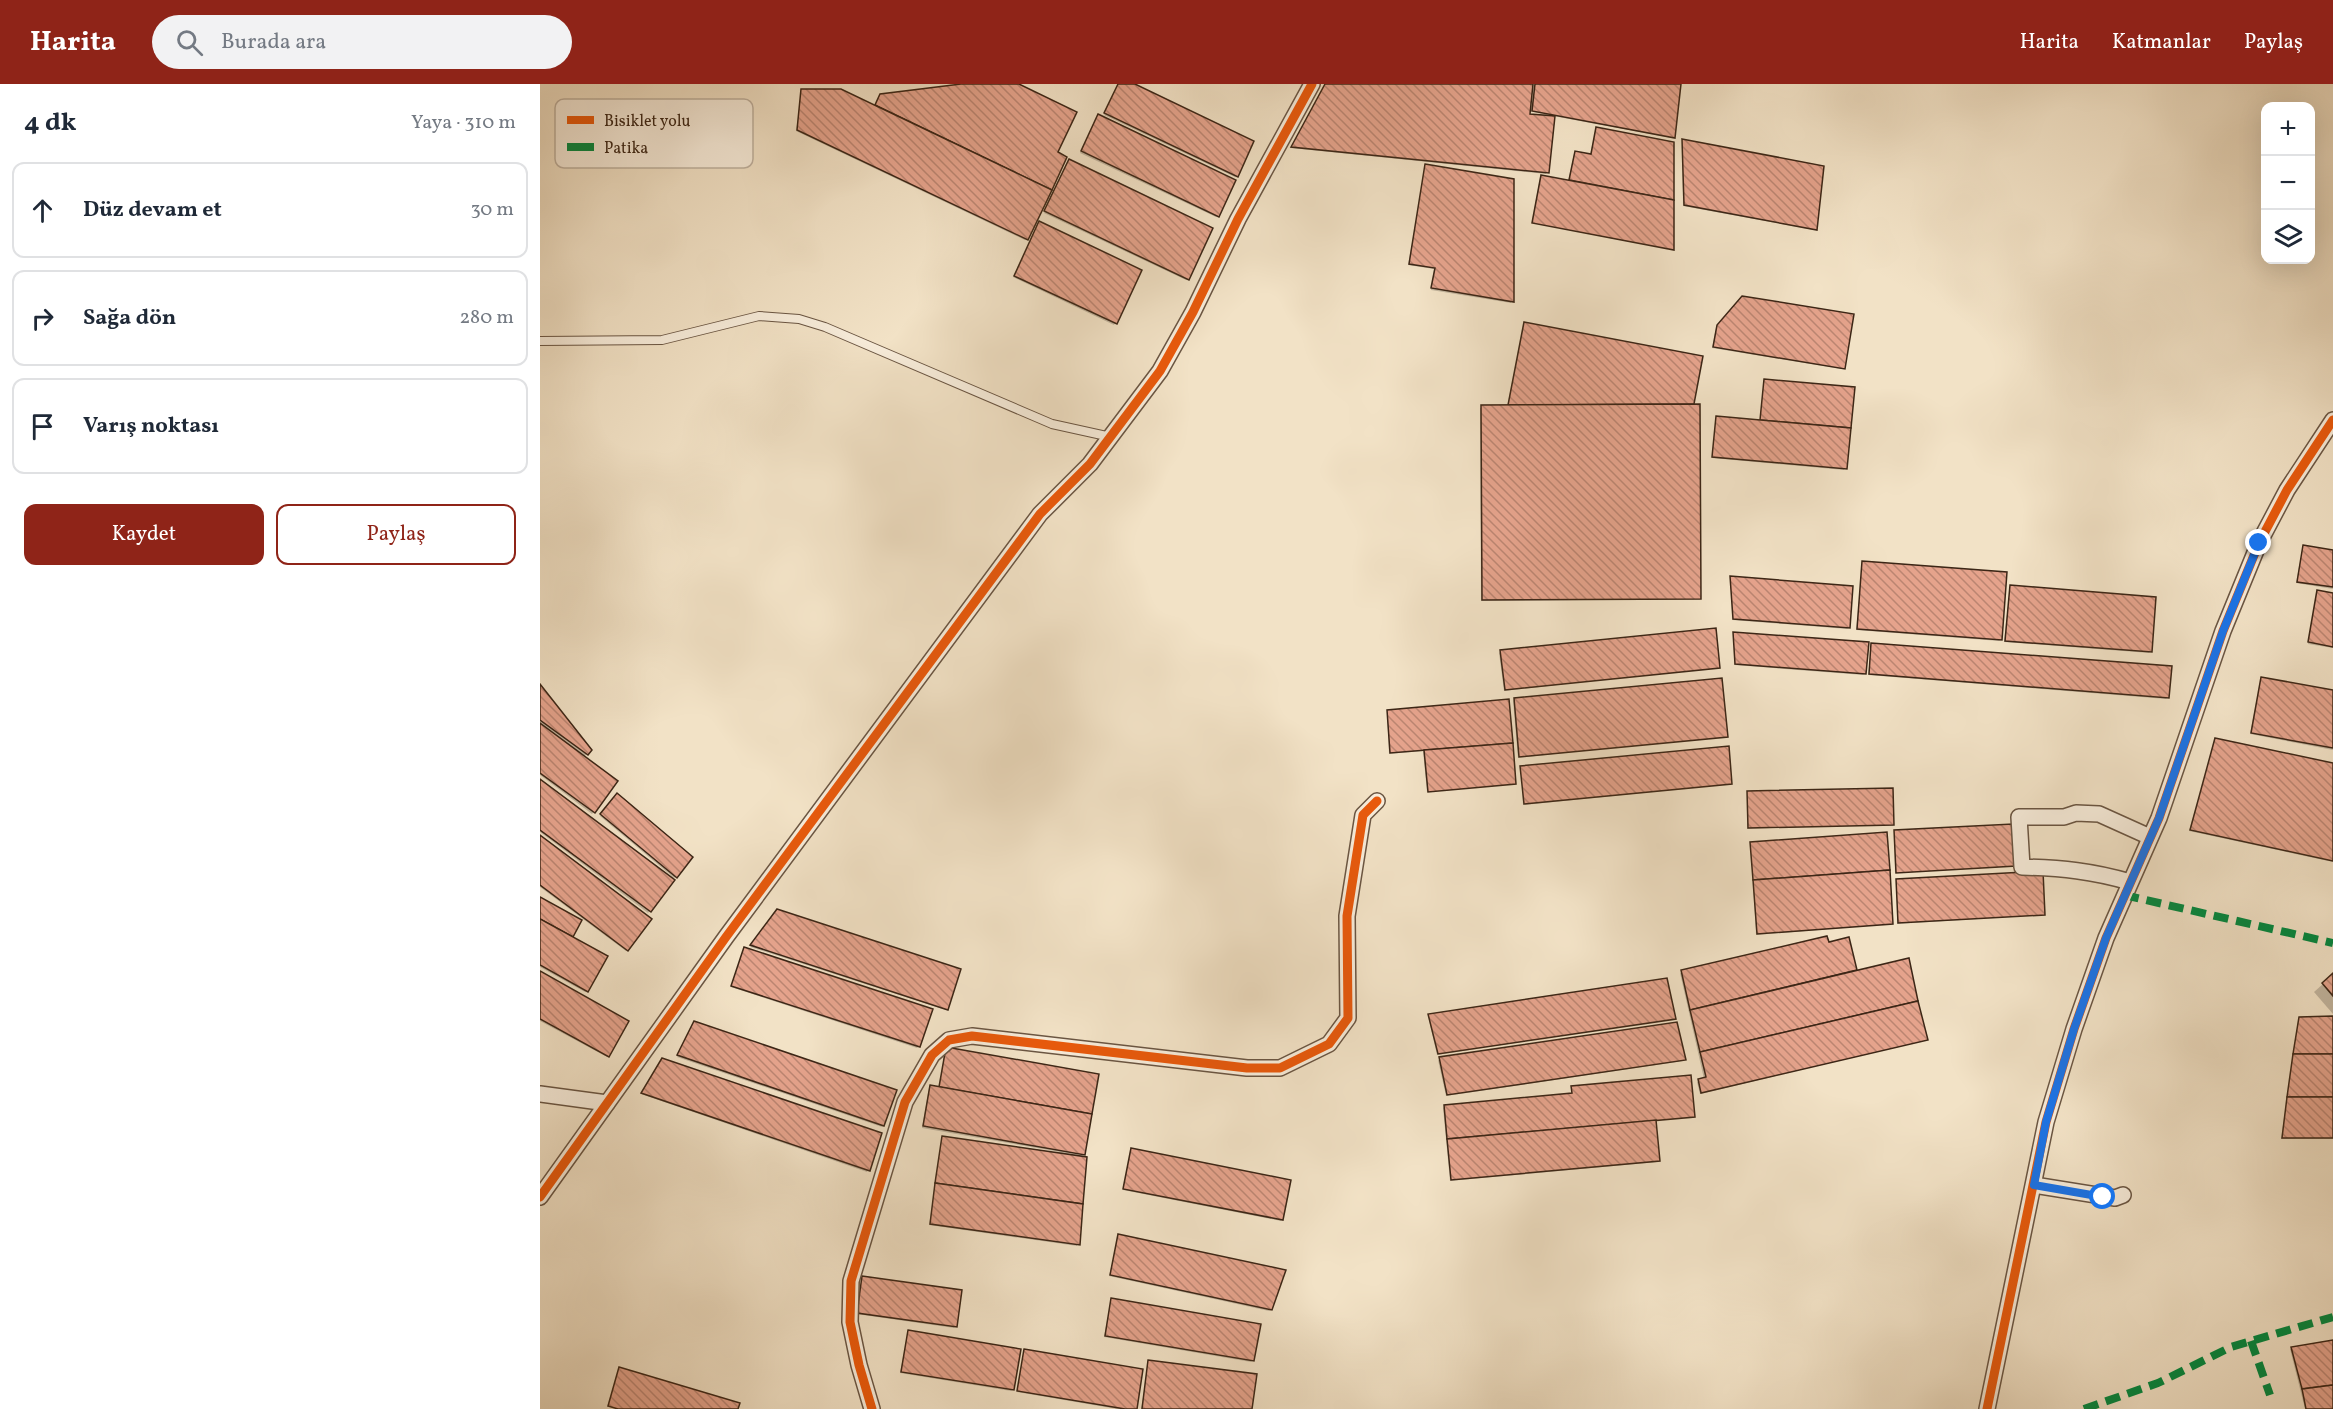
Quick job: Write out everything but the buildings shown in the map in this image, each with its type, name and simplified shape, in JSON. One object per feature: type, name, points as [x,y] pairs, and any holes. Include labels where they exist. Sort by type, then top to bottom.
[{"type":"street","points":[[540,1197],[726,937],[1040,514],[1090,464],[1161,371],[1193,312],[1238,219],[1312,84]]},
{"type":"street","points":[[1987,1409],[2046,1122],[2074,1029],[2106,938],[2159,818],[2223,631],[2259,543],[2287,490],[2333,420]]},
{"type":"street","points":[[872,1409],[859,1365],[850,1322],[851,1281],[905,1102],[932,1055],[949,1040],[972,1036],[1247,1068],[1280,1068],[1329,1044],[1348,1018],[1347,916],[1363,815],[1377,801]]},
{"type":"street","points":[[2130,882],[2099,873],[2068,868],[2022,867],[2019,817],[2064,817],[2076,813],[2099,814],[2150,837]]},
{"type":"street","points":[[540,1094],[607,1103]]},
{"type":"street","points":[[2034,1185],[2115,1198],[2122,1195]]},
{"type":"lane","points":[[540,341],[662,339],[759,316],[799,319],[825,327],[1052,424],[1111,437]]},
{"type":"marked path","points":[[2124,895],[2333,943]]},
{"type":"marked path","points":[[2084,1409],[2158,1383],[2231,1347],[2333,1317]]},
{"type":"marked path","points":[[2251,1341],[2270,1395]]},
{"type":"cycle path","points":[[540,1197],[726,937],[1040,514],[1090,464],[1160,371],[1193,312],[1238,219],[1312,84]]},
{"type":"cycle path","points":[[1987,1409],[2046,1122],[2074,1029],[2106,938],[2159,818],[2223,631],[2259,543],[2287,490],[2333,420]]},
{"type":"cycle path","points":[[872,1409],[859,1365],[850,1322],[851,1281],[905,1102],[932,1055],[949,1040],[972,1036],[1247,1068],[1280,1068],[1329,1044],[1348,1018],[1347,916],[1363,815],[1377,801]]},
{"type":"route","points":[[2103,1197],[2034,1185],[2046,1122],[2074,1029],[2106,938],[2159,818],[2223,631],[2259,543]]}]
